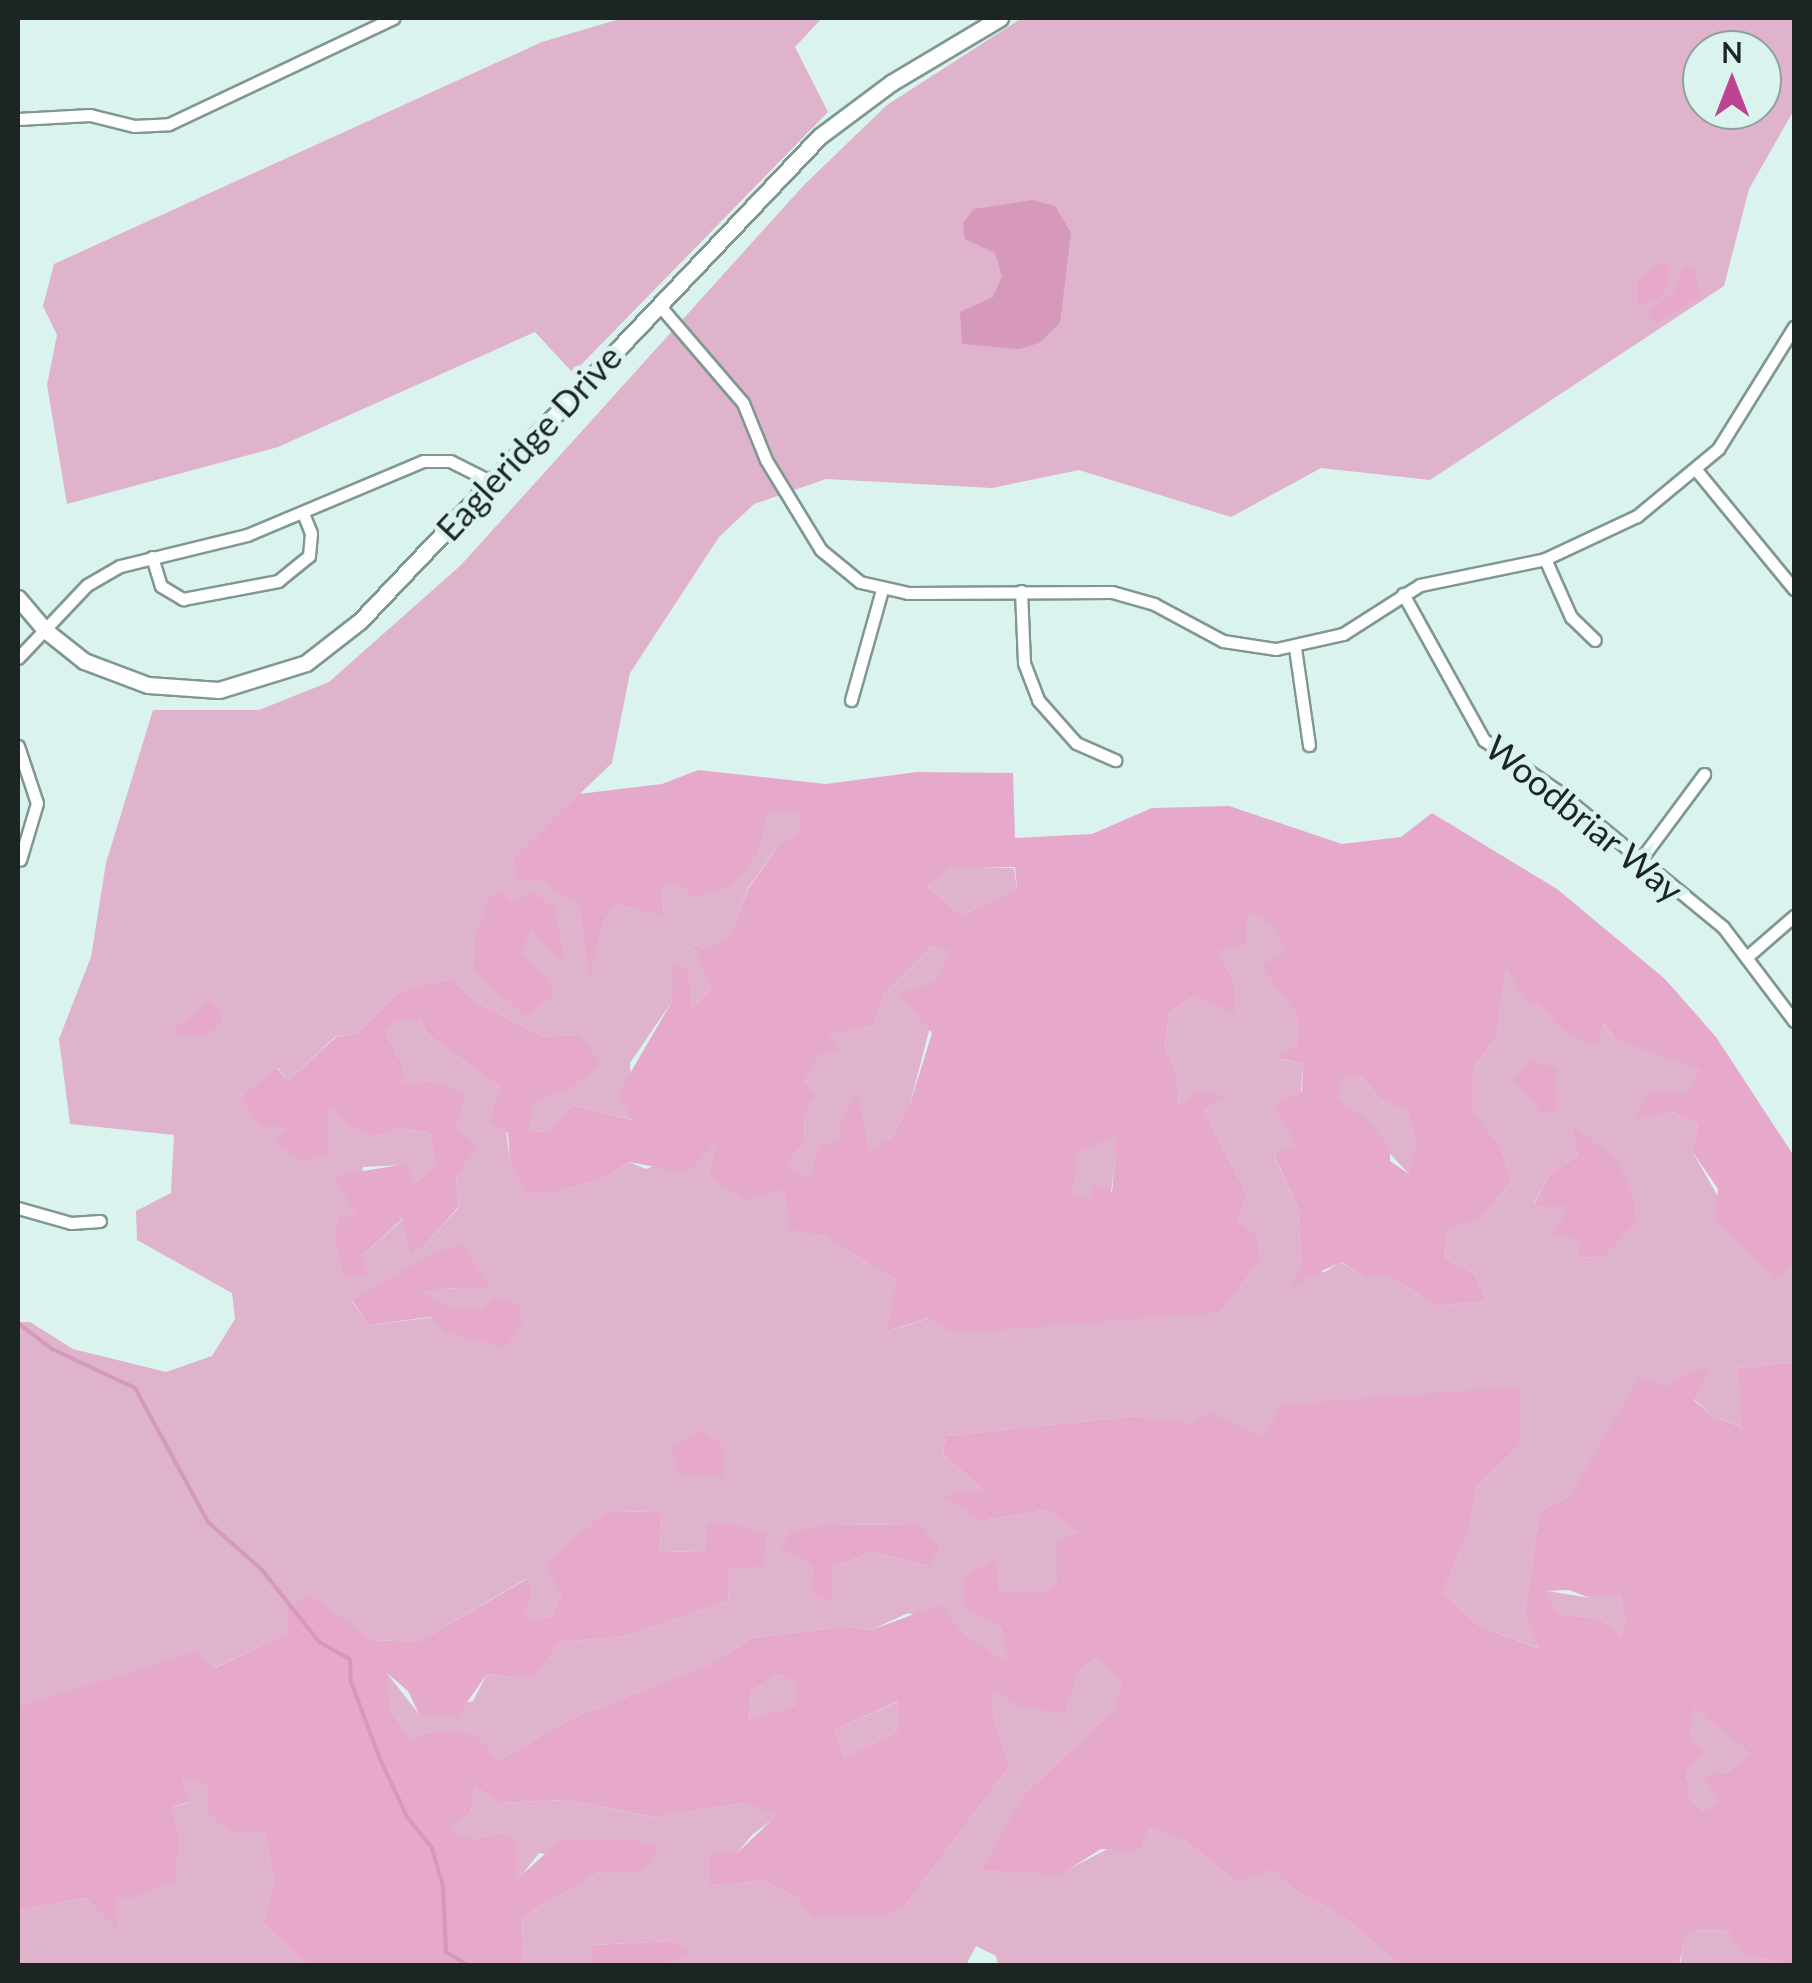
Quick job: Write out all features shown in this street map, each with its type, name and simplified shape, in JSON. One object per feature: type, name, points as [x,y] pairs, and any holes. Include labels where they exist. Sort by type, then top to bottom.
[{"type":"main road","name":"Eagleridge Drive","points":[[18,598],[44,630],[84,661],[148,685],[200,692],[273,677],[339,640],[820,136],[891,82],[997,18]]},
{"type":"street","points":[[18,119],[90,115],[134,126],[169,124],[393,18]]},
{"type":"street","points":[[659,305],[743,403],[766,460],[822,550],[844,573],[882,590],[1124,594],[1223,641],[1295,648],[1343,634],[1403,594],[1448,577],[1545,559],[1622,526],[1697,471],[1736,426],[1794,327]]},
{"type":"street","points":[[18,658],[99,576],[152,557],[247,535],[423,462],[450,461],[490,481]]},
{"type":"street","points":[[1697,471],[1794,589]]},
{"type":"street","points":[[152,557],[161,586],[183,599],[278,581],[308,556],[312,533],[303,513]]},
{"type":"street","points":[[1545,559],[1571,617],[1595,640]]},
{"type":"street","points":[[852,700],[882,590]]},
{"type":"street","points":[[1020,591],[1022,650],[1038,700],[1066,734],[1115,760]]},
{"type":"street","name":"Woodbriar Way","points":[[1403,594],[1484,740],[1570,800],[1638,863],[1749,955],[1794,1021]]},
{"type":"street","points":[[1295,648],[1310,745]]},
{"type":"street","points":[[18,746],[36,803],[20,860]]},
{"type":"street","points":[[1638,863],[1704,774]]},
{"type":"street","points":[[1749,955],[1794,916]]},
{"type":"street","points":[[18,1208],[71,1224],[100,1221]]},
{"type":"shaded area","points":[[623,18],[822,18],[795,47],[828,112],[573,373],[535,332],[278,447],[67,504],[47,385],[57,335],[43,306],[54,264],[542,42]]},
{"type":"shaded area","points":[[1022,18],[1794,18],[1794,110],[1749,189],[1724,286],[1430,480],[1321,468],[1231,517],[1079,470],[992,488],[826,479],[754,504],[719,537],[630,673],[612,763],[513,858],[579,905],[589,976],[604,921],[617,905],[664,917],[662,888],[759,851],[766,814],[799,812],[799,832],[779,845],[748,888],[729,940],[704,949],[694,944],[711,989],[690,1010],[689,970],[673,966],[673,1000],[630,1063],[633,1120],[572,1105],[548,1132],[527,1131],[532,1103],[569,1090],[600,1061],[580,1034],[544,1037],[475,1001],[452,978],[399,991],[357,1033],[335,1037],[288,1081],[278,1068],[240,1097],[328,1105],[375,1136],[398,1129],[430,1132],[435,1166],[414,1185],[405,1165],[363,1167],[357,1218],[339,1217],[360,1258],[404,1218],[410,1253],[426,1244],[459,1207],[456,1178],[476,1146],[456,1126],[435,1081],[403,1085],[403,1065],[386,1033],[395,1019],[420,1019],[427,1034],[501,1088],[510,1162],[553,1193],[604,1178],[629,1162],[646,1169],[718,1139],[786,1188],[789,1228],[823,1236],[896,1280],[889,1331],[929,1318],[1221,1312],[1260,1261],[1238,1221],[1247,1195],[1204,1111],[1225,1097],[1179,1108],[1177,1074],[1165,1047],[1169,1013],[1194,996],[1233,1012],[1234,980],[1217,951],[1246,910],[1273,926],[1286,952],[1262,966],[1298,1016],[1298,1045],[1281,1059],[1303,1064],[1297,1146],[1274,1156],[1298,1208],[1301,1268],[1325,1272],[1340,1262],[1364,1276],[1388,1276],[1438,1306],[1487,1301],[1474,1273],[1445,1258],[1447,1227],[1478,1220],[1512,1181],[1500,1145],[1473,1115],[1474,1067],[1497,1036],[1506,962],[1565,1033],[1602,1021],[1616,1041],[1702,1070],[1686,1093],[1635,1116],[1672,1112],[1698,1124],[1692,1151],[1749,1251],[1774,1276],[1794,1263],[1794,1362],[1737,1368],[1743,1427],[1712,1416],[1694,1399],[1708,1370],[1693,1370],[1599,1449],[1570,1496],[1539,1512],[1525,1612],[1541,1649],[1479,1626],[1443,1592],[1469,1531],[1477,1486],[1519,1446],[1519,1387],[1262,1437],[1135,1416],[945,1436],[943,1454],[985,1492],[944,1496],[981,1521],[1047,1510],[1080,1533],[1057,1582],[1044,1591],[1000,1591],[994,1559],[964,1606],[1001,1628],[1010,1664],[961,1631],[908,1613],[871,1630],[847,1626],[752,1638],[708,1665],[570,1719],[498,1761],[433,1731],[411,1739],[391,1711],[386,1672],[419,1714],[473,1701],[487,1674],[534,1679],[560,1642],[622,1637],[728,1601],[730,1567],[766,1536],[734,1524],[707,1524],[707,1551],[660,1552],[662,1512],[606,1511],[547,1564],[561,1596],[551,1618],[522,1619],[533,1594],[526,1579],[418,1642],[373,1640],[310,1596],[290,1632],[214,1668],[18,1707],[18,1322],[30,1322],[73,1349],[166,1372],[212,1356],[235,1319],[232,1293],[137,1240],[136,1211],[171,1193],[174,1135],[70,1124],[59,1039],[91,957],[106,863],[153,710],[259,710],[329,682],[461,565],[804,185],[887,105]],"holes":[[[504,889],[510,902],[556,909],[563,960],[531,932],[519,951],[548,977],[526,1017],[511,1001]],[[1573,1126],[1584,1136],[1602,1258],[1578,1257],[1582,1241],[1551,1235],[1570,1208],[1534,1204],[1550,1173],[1578,1156]],[[389,1282],[460,1289],[417,1289],[439,1303],[480,1312],[368,1325],[352,1301]],[[920,1524],[928,1566],[873,1552],[833,1567],[831,1602],[811,1594],[830,1525]]]},
{"type":"shaded area","points":[[1032,200],[1055,206],[1071,233],[1060,323],[1039,343],[1019,349],[962,344],[960,312],[993,297],[1002,276],[995,253],[965,239],[963,223],[974,209]]},
{"type":"shaded area","points":[[1661,262],[1671,267],[1665,292],[1638,307],[1638,281]]},
{"type":"shaded area","points":[[1684,267],[1693,270],[1701,296],[1655,324],[1647,312],[1674,293]]},
{"type":"shaded area","points":[[698,770],[826,784],[917,772],[1013,773],[1015,838],[1092,834],[1152,808],[1229,806],[1342,844],[1401,837],[1432,813],[1557,889],[1665,979],[1716,1037],[1794,1156],[1794,1263],[1775,1277],[1714,1220],[1718,1189],[1692,1151],[1698,1124],[1672,1112],[1635,1117],[1649,1093],[1685,1093],[1701,1070],[1616,1041],[1603,1022],[1597,1045],[1565,1033],[1540,1005],[1523,998],[1506,964],[1497,1036],[1474,1067],[1473,1114],[1500,1145],[1512,1181],[1478,1220],[1447,1228],[1445,1258],[1474,1273],[1487,1301],[1438,1306],[1388,1276],[1364,1276],[1341,1262],[1290,1286],[1301,1268],[1298,1208],[1274,1155],[1297,1145],[1274,1105],[1302,1091],[1303,1064],[1279,1058],[1298,1045],[1298,1016],[1261,966],[1285,951],[1273,926],[1247,911],[1246,944],[1217,951],[1234,980],[1234,1013],[1194,996],[1169,1013],[1165,1047],[1177,1074],[1179,1107],[1197,1093],[1227,1096],[1204,1111],[1247,1195],[1238,1221],[1256,1235],[1260,1261],[1221,1312],[955,1333],[928,1318],[888,1331],[896,1280],[823,1236],[789,1229],[785,1189],[746,1200],[710,1176],[717,1141],[687,1173],[629,1162],[604,1178],[553,1193],[526,1193],[510,1162],[508,1133],[490,1122],[501,1088],[427,1034],[420,1019],[395,1020],[386,1033],[403,1065],[403,1084],[435,1081],[465,1095],[456,1126],[477,1146],[456,1178],[459,1206],[426,1244],[410,1254],[403,1218],[361,1257],[369,1275],[345,1278],[336,1240],[338,1217],[357,1217],[334,1176],[405,1164],[415,1184],[435,1166],[430,1132],[398,1129],[375,1136],[349,1126],[329,1106],[328,1155],[301,1160],[275,1143],[287,1127],[260,1126],[240,1097],[277,1068],[288,1081],[336,1037],[357,1033],[399,991],[452,978],[475,1001],[544,1037],[580,1034],[601,1062],[569,1090],[533,1103],[528,1131],[548,1132],[572,1105],[632,1120],[619,1092],[673,1000],[673,965],[689,970],[691,1009],[711,989],[693,944],[704,949],[729,939],[748,889],[779,845],[799,832],[799,813],[767,814],[759,851],[731,885],[693,897],[679,882],[662,888],[664,917],[617,905],[604,921],[589,979],[579,905],[543,881],[518,881],[513,858],[579,794],[662,784]],"holes":[[[950,867],[1015,867],[1017,890],[961,915],[927,886]],[[932,946],[949,951],[937,981],[899,994],[932,1033],[910,1104],[891,1138],[869,1150],[858,1096],[841,1117],[841,1140],[819,1146],[810,1179],[787,1165],[804,1142],[805,1113],[817,1096],[805,1082],[818,1055],[839,1050],[829,1035],[873,1026],[885,993]],[[1362,1076],[1378,1098],[1407,1112],[1416,1141],[1409,1174],[1390,1161],[1390,1148],[1365,1118],[1339,1100],[1339,1079]],[[1117,1135],[1112,1192],[1094,1183],[1090,1201],[1073,1192],[1077,1153]]]},
{"type":"shaded area","points":[[950,866],[1014,868],[1017,890],[961,915],[927,886]]},
{"type":"shaded area","points":[[504,889],[510,902],[534,893],[556,909],[564,962],[531,932],[520,951],[548,977],[553,995],[526,1017],[474,969],[475,934],[491,896]]},
{"type":"shaded area","points":[[932,946],[950,951],[910,1104],[891,1138],[869,1151],[857,1097],[841,1140],[810,1180],[787,1165],[804,1142],[805,1113],[817,1096],[805,1082],[818,1054],[828,1035],[873,1026],[885,993]]},
{"type":"shaded area","points":[[211,1000],[223,1020],[217,1027],[203,1036],[170,1033]]},
{"type":"shaded area","points":[[1531,1060],[1556,1069],[1557,1110],[1542,1114],[1515,1080]]},
{"type":"shaded area","points":[[1362,1076],[1378,1098],[1407,1112],[1416,1141],[1410,1175],[1339,1100],[1339,1078]]},
{"type":"shaded area","points":[[1572,1125],[1616,1159],[1632,1194],[1636,1222],[1602,1258],[1577,1257],[1581,1241],[1551,1235],[1569,1208],[1534,1205],[1550,1173],[1578,1156]]},
{"type":"shaded area","points":[[1118,1134],[1111,1193],[1094,1183],[1091,1202],[1073,1192],[1076,1153]]},
{"type":"shaded area","points":[[463,1246],[489,1287],[419,1290],[439,1303],[479,1311],[496,1299],[518,1304],[522,1323],[506,1347],[446,1332],[431,1317],[368,1325],[352,1300],[438,1251]]},
{"type":"shaded area","points":[[1794,1362],[1794,1965],[1744,1955],[1727,1930],[1687,1931],[1679,1965],[1400,1965],[1346,1919],[1290,1887],[1273,1868],[1239,1884],[1187,1842],[1148,1828],[1140,1850],[1101,1849],[1061,1874],[981,1871],[1022,1796],[1114,1709],[1123,1680],[1097,1657],[1078,1672],[1064,1713],[1018,1706],[993,1689],[993,1715],[1010,1766],[905,1906],[880,1917],[814,1917],[797,1897],[764,1881],[710,1886],[710,1853],[737,1853],[776,1816],[746,1803],[652,1817],[568,1800],[499,1803],[475,1786],[471,1813],[446,1828],[473,1839],[500,1833],[517,1843],[517,1879],[562,1839],[626,1839],[660,1847],[639,1872],[600,1872],[522,1917],[524,1965],[307,1965],[263,1923],[274,1881],[264,1832],[231,1832],[209,1814],[207,1783],[181,1779],[189,1802],[172,1807],[179,1834],[175,1881],[130,1898],[117,1896],[117,1928],[86,1898],[18,1910],[18,1707],[197,1652],[215,1668],[289,1632],[287,1609],[310,1595],[373,1640],[418,1642],[527,1579],[533,1594],[523,1618],[551,1618],[561,1596],[546,1564],[606,1511],[662,1512],[660,1552],[706,1551],[707,1524],[734,1524],[766,1535],[764,1566],[730,1568],[728,1601],[622,1637],[560,1642],[534,1679],[487,1674],[456,1718],[419,1714],[408,1691],[387,1673],[391,1711],[411,1739],[433,1731],[477,1736],[498,1761],[570,1719],[708,1665],[752,1638],[847,1626],[871,1630],[939,1605],[961,1631],[1009,1663],[1001,1628],[964,1607],[963,1580],[995,1558],[1000,1591],[1044,1591],[1057,1582],[1057,1541],[1079,1533],[1047,1510],[981,1521],[942,1496],[984,1491],[943,1454],[945,1436],[1135,1416],[1193,1424],[1208,1412],[1262,1437],[1283,1405],[1520,1387],[1519,1446],[1477,1486],[1469,1531],[1443,1592],[1479,1626],[1540,1649],[1525,1612],[1539,1512],[1570,1496],[1639,1378],[1666,1387],[1693,1370],[1709,1369],[1694,1400],[1712,1416],[1742,1427],[1737,1368]],"holes":[[[1569,1590],[1590,1598],[1620,1594],[1626,1621],[1620,1637],[1601,1619],[1560,1614],[1543,1591]],[[780,1674],[796,1684],[796,1705],[749,1721],[751,1691]],[[898,1701],[898,1731],[844,1757],[835,1730]],[[1694,1707],[1750,1754],[1725,1773],[1703,1776],[1720,1802],[1704,1811],[1690,1799],[1687,1773],[1706,1752],[1688,1740]]]},
{"type":"shaded area","points":[[701,1430],[725,1448],[722,1477],[679,1473],[672,1449]]},
{"type":"shaded area","points":[[920,1524],[939,1548],[928,1566],[873,1552],[833,1567],[832,1603],[811,1594],[814,1567],[781,1547],[791,1532],[830,1525]]},
{"type":"shaded area","points":[[1542,1590],[1590,1598],[1620,1593],[1626,1621],[1620,1638],[1601,1619],[1560,1614]]},
{"type":"shaded area","points":[[1097,1657],[1124,1680],[1114,1709],[1022,1796],[982,1871],[1061,1873],[1148,1828],[1187,1842],[1239,1884],[1273,1867],[1290,1887],[1346,1919],[1400,1965],[998,1966],[996,1956],[976,1946],[966,1965],[665,1965],[692,1954],[672,1941],[592,1945],[589,1965],[524,1965],[522,1917],[600,1872],[639,1872],[539,1853],[517,1881],[500,1833],[473,1839],[445,1828],[471,1813],[475,1786],[499,1803],[568,1800],[651,1817],[746,1803],[777,1816],[752,1835],[710,1886],[764,1881],[797,1897],[905,1906],[1010,1766],[993,1715],[992,1688],[1078,1672]]},
{"type":"shaded area","points":[[780,1674],[796,1683],[796,1705],[749,1722],[751,1691]]},
{"type":"shaded area","points":[[899,1701],[898,1731],[844,1757],[835,1730]]},
{"type":"shaded area","points":[[1694,1706],[1750,1754],[1725,1773],[1704,1777],[1721,1802],[1704,1811],[1690,1799],[1687,1773],[1706,1752],[1687,1741]]},
{"type":"shaded area","points":[[180,1779],[207,1782],[264,1832],[274,1881],[263,1923],[307,1965],[18,1966],[18,1910],[86,1898],[117,1926],[117,1896],[179,1834],[172,1807],[188,1803]]},
{"type":"shaded area","points":[[1727,1930],[1745,1955],[1794,1965],[1680,1966],[1686,1931]]},
{"type":"shaded area","points":[[672,1941],[693,1954],[665,1965],[589,1965],[592,1945]]},
{"type":"waterway","points":[[18,1323],[52,1349],[135,1388],[208,1522],[262,1570],[319,1642],[350,1659],[351,1682],[380,1759],[407,1817],[432,1848],[443,1886],[446,1952],[469,1966]]}]
